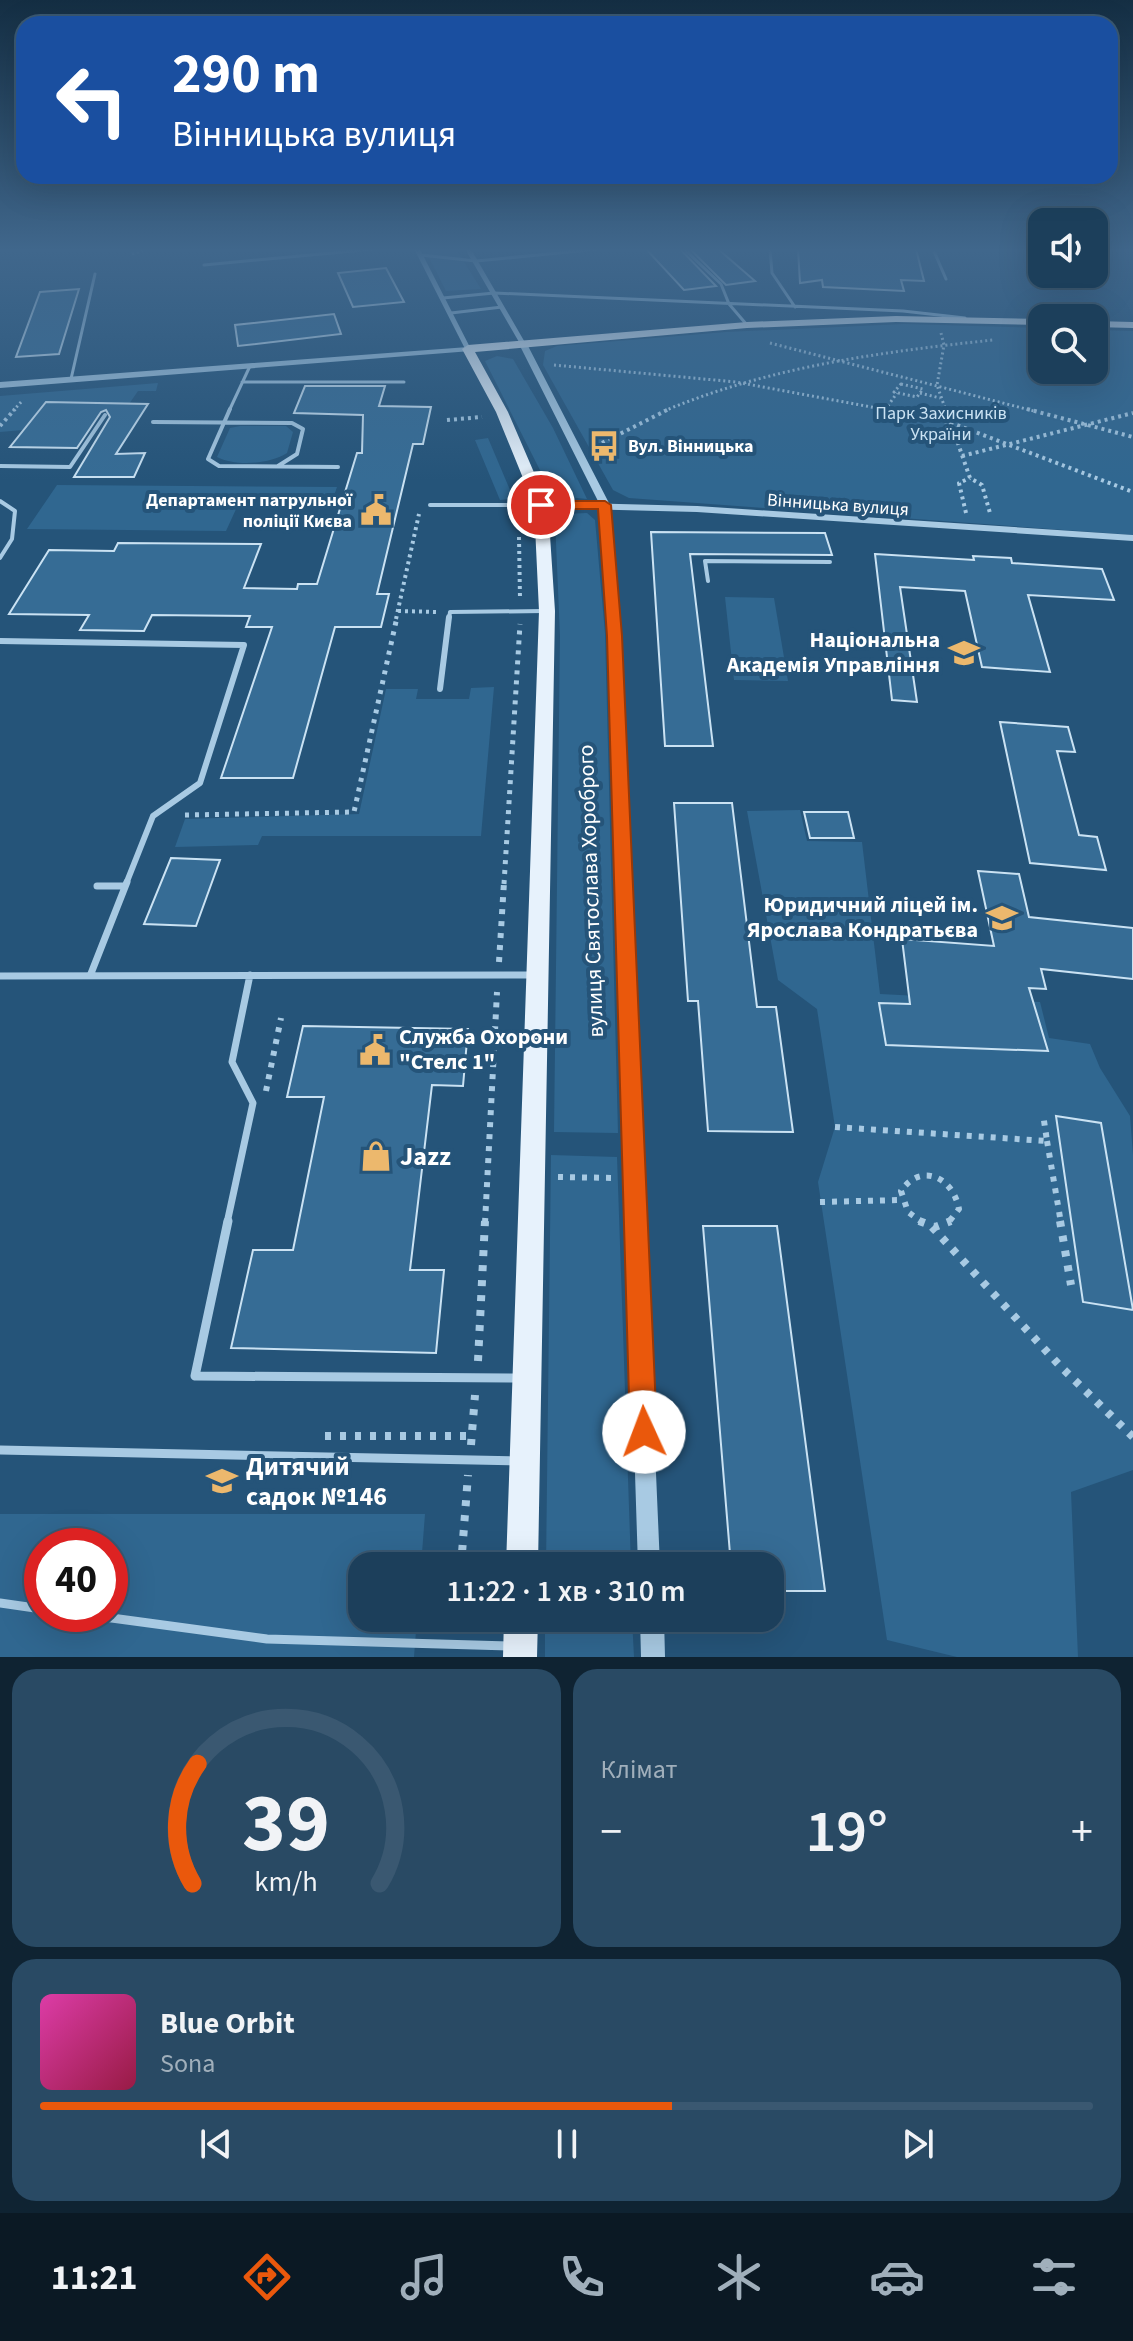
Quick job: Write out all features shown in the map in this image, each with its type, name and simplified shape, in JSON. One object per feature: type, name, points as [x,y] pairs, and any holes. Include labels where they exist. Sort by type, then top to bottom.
[{"type":"main road","points":[[468,349],[731,326]]},
{"type":"main road","name":"вулиця Святослава Хороброго","points":[[468,349],[502,412],[541,505],[547,611],[522,1552]]},
{"type":"street","name":"вулиця Святослава Хороброго","points":[[457,326],[468,349]]},
{"type":"street","name":"вулиця Святослава Хороброго","points":[[513,326],[605,505],[614,636],[648,1552]]},
{"type":"street","points":[[0,385],[468,349]]},
{"type":"street","name":"Вінницька вулиця","points":[[541,505],[605,505],[1133,538]]},
{"type":"street","points":[[652,1632],[653,1657]]},
{"type":"lane","points":[[71,379],[83,326]]},
{"type":"lane","points":[[250,366],[208,459],[219,466],[338,467]]},
{"type":"lane","points":[[242,382],[404,382]]},
{"type":"lane","points":[[0,466],[70,467],[105,415]]},
{"type":"lane","points":[[153,422],[292,423],[303,429],[297,454],[278,466]]},
{"type":"lane","points":[[0,501],[15,511],[12,539],[0,558]]},
{"type":"lane","points":[[430,505],[541,505]]},
{"type":"lane","points":[[708,581],[705,561],[830,562]]},
{"type":"lane","points":[[440,689],[450,612],[547,611]]},
{"type":"lane","points":[[0,641],[244,645],[200,783],[153,816],[90,976]]},
{"type":"lane","points":[[97,886],[125,886]]},
{"type":"lane","points":[[250,975],[232,1062],[253,1103],[195,1376],[528,1378]]},
{"type":"lane","points":[[0,976],[539,975]]},
{"type":"lane","points":[[0,1450],[525,1461]]},
{"type":"lane","points":[[0,1603],[24,1606]]},
{"type":"lane","points":[[128,1620],[267,1639],[520,1640]]},
{"type":"path","points":[[940,326],[944,345],[937,385],[970,478],[982,485],[992,519],[989,529]]},
{"type":"path","points":[[602,443],[626,428],[736,382],[839,360],[1003,339]]},
{"type":"path","points":[[769,342],[1133,437]]},
{"type":"path","points":[[554,365],[736,382],[949,422],[1133,492]]},
{"type":"path","points":[[909,386],[917,380]]},
{"type":"path","points":[[901,384],[923,389],[917,397],[897,393],[894,392],[901,384]]},
{"type":"path","points":[[1,424],[32,391]]},
{"type":"path","points":[[885,410],[897,393]]},
{"type":"path","points":[[920,393],[941,398]]},
{"type":"path","points":[[962,456],[1133,413]]},
{"type":"path","points":[[447,420],[482,417]]},
{"type":"path","points":[[968,518],[959,483],[970,478]]},
{"type":"path","points":[[462,1552],[478,1362],[520,611],[518,504]]},
{"type":"path","points":[[153,816],[354,812],[421,506],[430,505]]},
{"type":"path","points":[[398,611],[450,612]]},
{"type":"path","points":[[265,1095],[281,1018]]},
{"type":"path","points":[[1043,1114],[1071,1285]]},
{"type":"path","points":[[835,1127],[1047,1141]]},
{"type":"path","points":[[932,1227],[950,1223],[956,1217],[958,1200],[947,1183],[928,1175],[919,1175],[904,1184],[901,1200],[916,1221],[932,1227],[1061,1367],[1133,1437]]},
{"type":"path","points":[[534,1177],[633,1178]]},
{"type":"path","points":[[820,1202],[901,1200]]},
{"type":"path","points":[[462,1362],[478,1362]]},
{"type":"green space","name":"Парк Захисників України","points":[[852,326],[1028,328],[1028,384],[1108,384],[1108,330],[1133,331],[1133,535],[629,498],[613,490],[543,365],[545,351],[557,346],[726,332]]},
{"type":"green space","points":[[497,356],[513,359],[553,428],[587,499],[557,496],[550,490],[485,361]]},
{"type":"green space","points":[[158,383],[156,391],[138,391],[127,407],[47,402],[23,430],[0,432],[0,396]]},
{"type":"green space","points":[[286,426],[293,432],[287,453],[253,463],[217,457],[230,428]]},
{"type":"green space","points":[[488,438],[511,499],[500,500],[475,440]]},
{"type":"green space","points":[[57,485],[337,487],[330,507],[237,507],[226,531],[27,529]]},
{"type":"green space","points":[[587,513],[595,520],[605,633],[618,1133],[554,1132],[560,636],[555,519],[564,514]]},
{"type":"green space","points":[[725,597],[774,598],[788,681],[734,680]]},
{"type":"green space","points":[[494,687],[481,836],[262,836],[258,845],[175,847],[185,819],[359,814],[386,689],[418,689],[416,699],[469,699],[471,688]]},
{"type":"green space","points":[[800,810],[807,841],[862,842],[880,994],[1040,1002],[1049,1038],[1090,1044],[1100,1068],[1130,1116],[1133,1155],[1133,1470],[1071,1492],[1078,1657],[957,1657],[887,1640],[818,1182],[835,1127],[817,1009],[778,980],[747,811]]},
{"type":"green space","points":[[551,1155],[617,1157],[631,1552],[546,1552]]},
{"type":"green space","points":[[0,1514],[425,1514],[422,1552],[348,1552],[348,1632],[416,1632],[414,1657],[0,1657]]},
{"type":"green space","points":[[545,1632],[633,1632],[634,1657],[545,1657]]},
{"type":"building","points":[[27,326],[68,326],[59,354],[16,357]]},
{"type":"building","points":[[235,326],[338,326],[341,334],[238,346]]},
{"type":"building","points":[[305,386],[385,386],[379,406],[431,407],[423,444],[413,444],[377,594],[389,594],[381,627],[335,627],[293,778],[221,778],[272,627],[246,627],[250,616],[152,615],[144,631],[80,630],[89,615],[9,614],[49,550],[114,551],[118,543],[261,544],[244,588],[297,589],[298,584],[317,584],[357,453],[362,453],[363,415],[294,413]]},
{"type":"building","points":[[46,402],[148,404],[116,454],[145,453],[134,477],[74,477],[110,417],[106,410],[101,412],[77,448],[10,447]]},
{"type":"building","points":[[651,532],[825,533],[832,555],[690,554],[713,746],[665,746]]},
{"type":"building","points":[[875,554],[974,560],[973,556],[1011,558],[1012,563],[1102,569],[1114,600],[1028,595],[1050,672],[982,667],[965,591],[900,587],[917,702],[892,700]]},
{"type":"building","points":[[1000,722],[1068,727],[1075,752],[1057,751],[1079,835],[1097,837],[1106,870],[1030,863]]},
{"type":"building","points":[[674,803],[732,803],[757,1007],[776,1007],[793,1132],[708,1131],[698,1001],[688,1001]]},
{"type":"building","points":[[804,812],[848,812],[854,838],[810,838]]},
{"type":"building","points":[[171,858],[220,860],[196,926],[144,924]]},
{"type":"building","points":[[978,871],[1019,874],[1029,917],[1133,928],[1133,979],[1041,969],[1046,989],[1029,988],[1048,1051],[886,1045],[879,1003],[910,1004],[902,939],[994,946]]},
{"type":"building","points":[[303,1026],[468,1029],[463,1086],[432,1085],[410,1270],[444,1270],[436,1353],[231,1348],[253,1250],[293,1250],[324,1097],[287,1097]]},
{"type":"building","points":[[1056,1116],[1101,1123],[1133,1310],[1083,1302]]},
{"type":"building","points":[[703,1226],[777,1226],[825,1591],[784,1591],[784,1552],[730,1552]]},
{"type":"place","name":"Вул. Вінницька","points":[[604,446]]},
{"type":"place","name":"Департамент патрульної поліції Києва","points":[[376,510]]},
{"type":"place","name":"Національна Академія Управління","points":[[964,653]]},
{"type":"place","name":"Юридичний ліцей ім. Ярослава Кондратьєва","points":[[1002,918]]},
{"type":"place","name":"Служба Охорони \"Стелс 1\"","points":[[375,1050]]},
{"type":"place","name":"Jazz","points":[[376,1156]]},
{"type":"place","name":"Дитячий садок №146","points":[[222,1481]]},
{"type":"route","points":[[541,505],[605,505],[614,636],[644,1432]]}]
